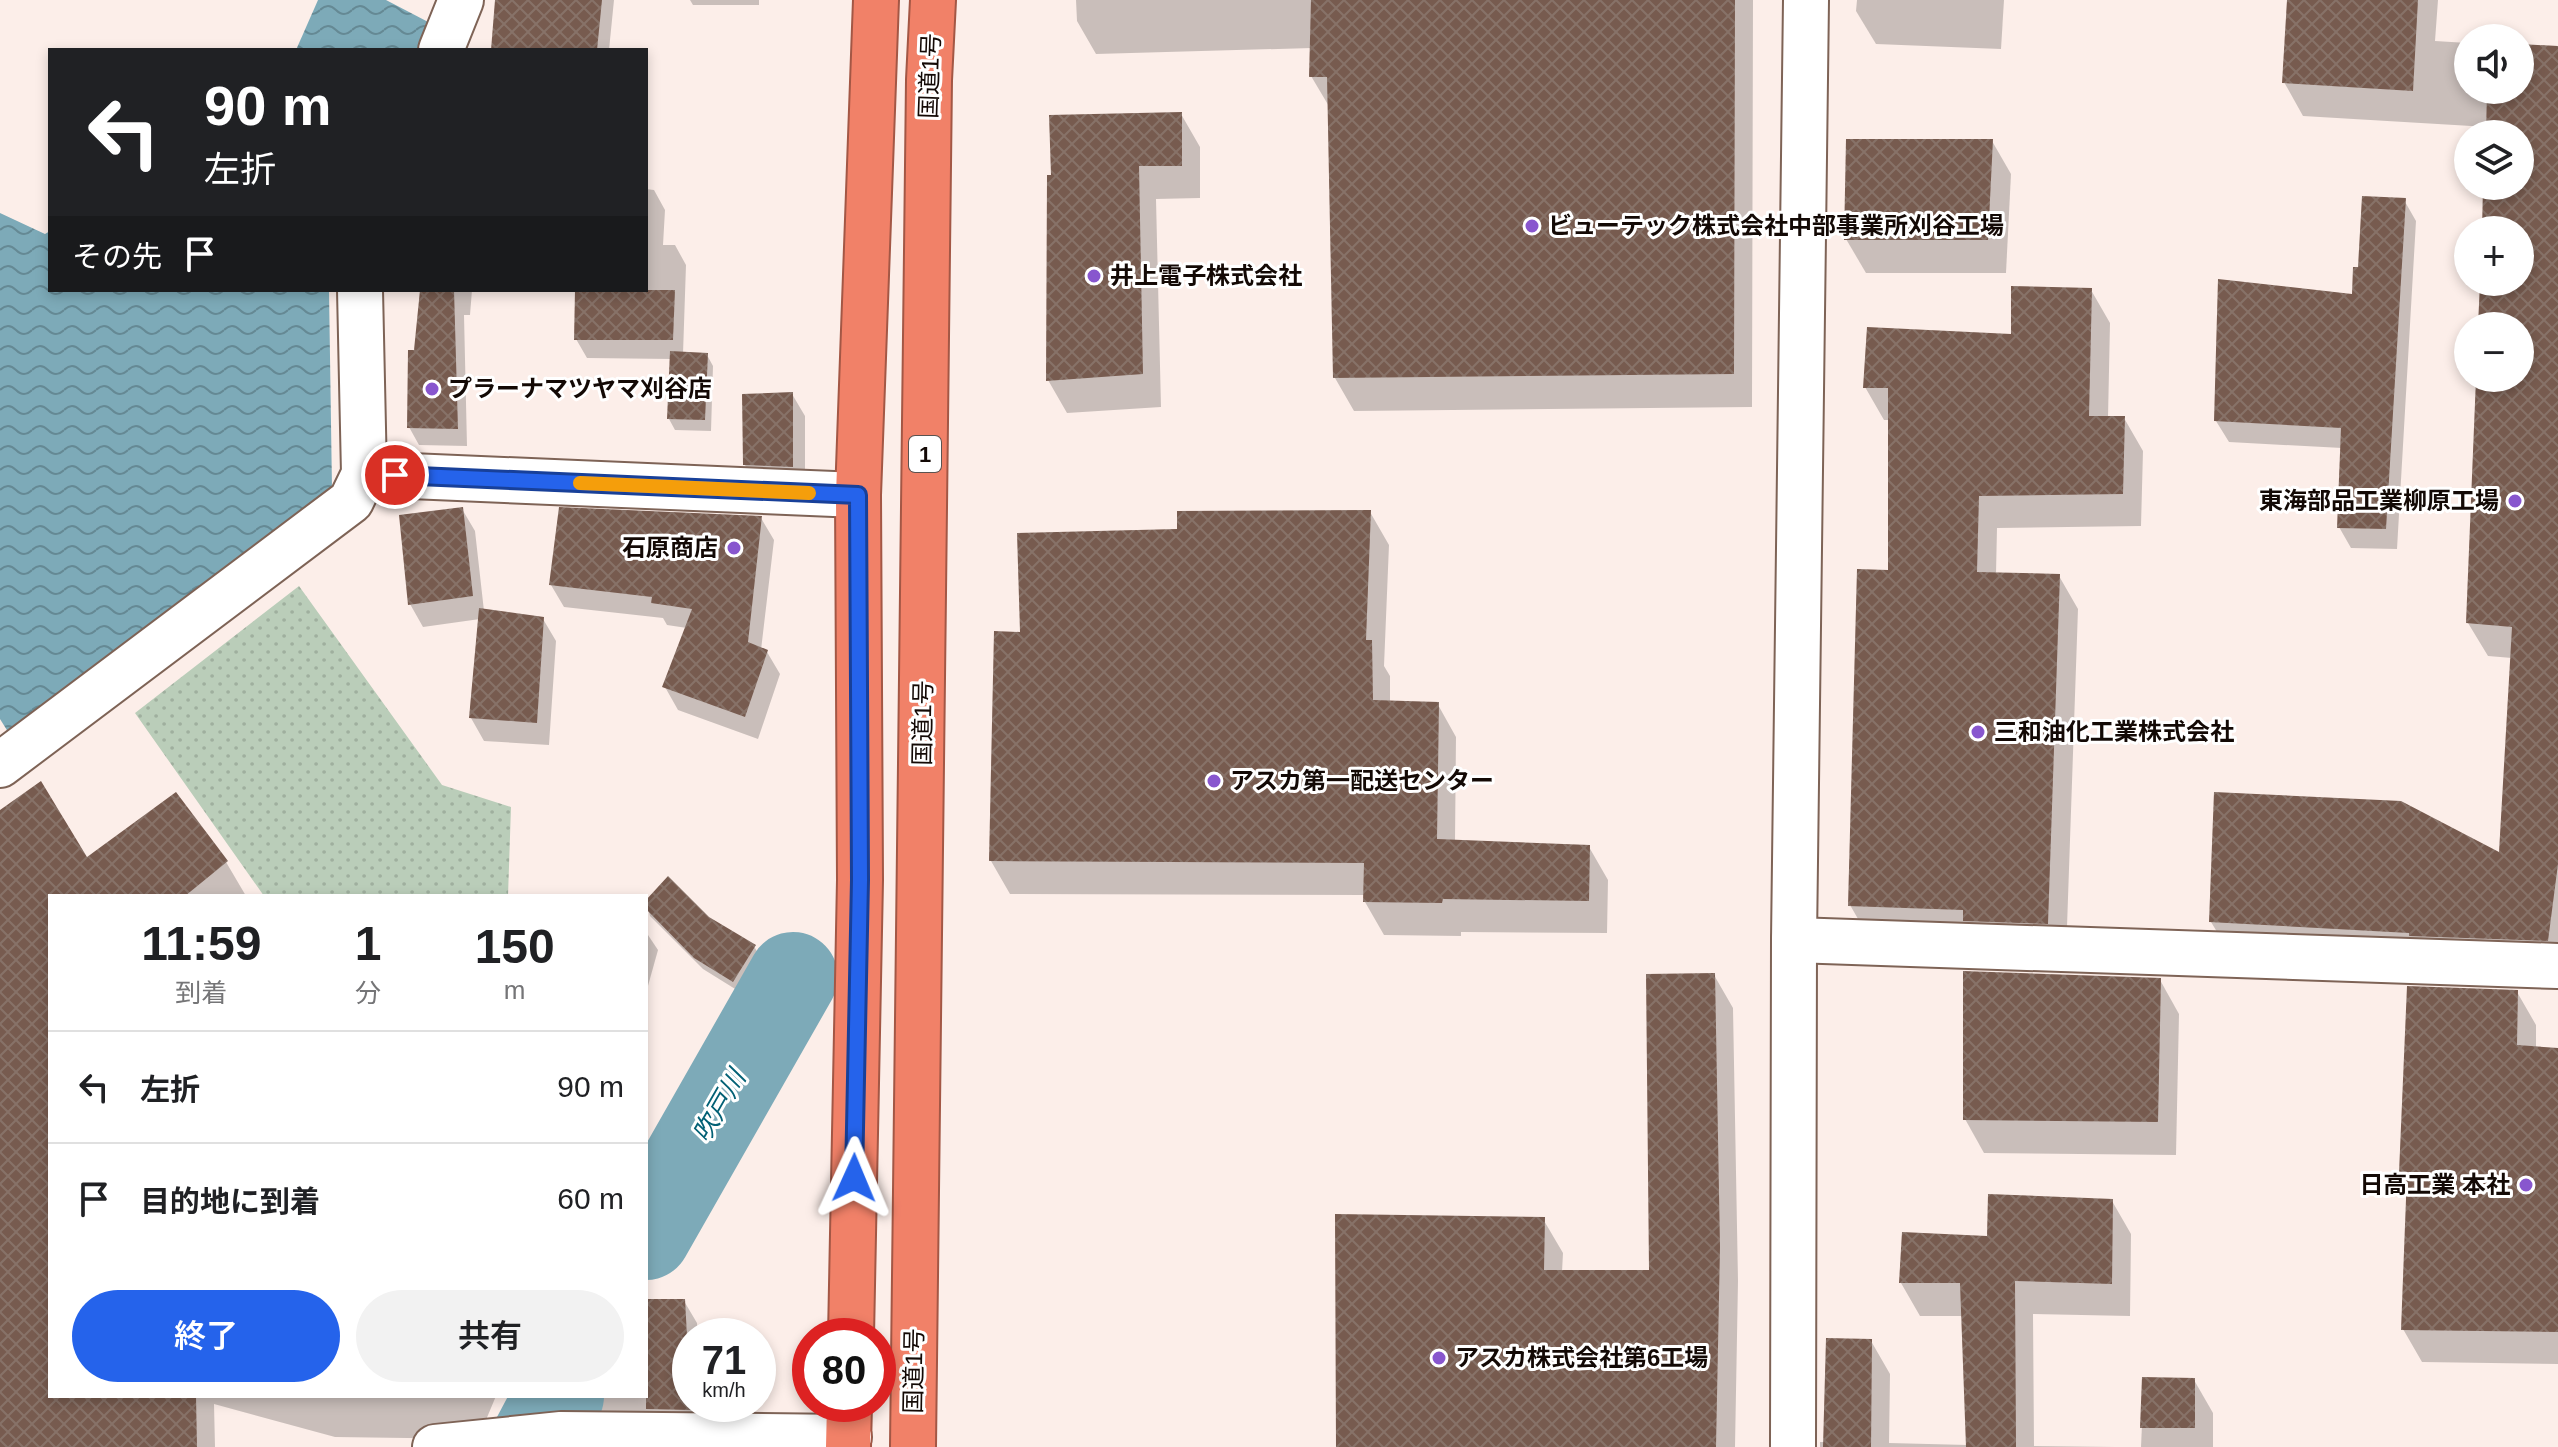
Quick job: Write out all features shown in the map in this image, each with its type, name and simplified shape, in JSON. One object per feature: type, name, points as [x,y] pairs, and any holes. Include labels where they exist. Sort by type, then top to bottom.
[{"type":"highway","points":[[851,1318],[860,880],[858,495],[876,0]]},
{"type":"highway","name":"国道1号","points":[[913,1447],[929,80],[933,0]]},
{"type":"street","points":[[442,48],[461,0]]},
{"type":"street","points":[[1793,1447],[1794,940],[1806,0]]},
{"type":"street","points":[[0,765],[351,501],[364,474],[360,292]]},
{"type":"street","points":[[364,474],[858,495]]},
{"type":"street","points":[[1794,940],[2558,966]]},
{"type":"street","points":[[470,1444],[561,1434],[849,1429]]},
{"type":"green space","points":[[299,586],[442,785],[511,807],[508,894],[263,894],[135,713]]},
{"type":"water","points":[[318,0],[386,0],[432,24],[422,48],[297,48]]},
{"type":"water","points":[[0,213],[45,234],[48,232],[48,292],[329,292],[332,489],[10,735],[0,719]]},
{"type":"building","points":[[495,0],[602,0],[597,48],[491,48]]},
{"type":"building","name":"ビューテック株式会社中部事業所刈谷工場","points":[[1311,0],[1735,0],[1734,374],[1333,378],[1327,77],[1309,77]]},
{"type":"building","points":[[2287,0],[2418,0],[2413,91],[2282,83]]},
{"type":"building","points":[[2534,45],[2558,46],[2558,864],[2548,941],[2409,936],[2409,933],[2209,922],[2214,792],[2401,801],[2499,852],[2512,627],[2466,623],[2475,392],[2534,392],[2534,312],[2479,312],[2479,296],[2534,296],[2534,216],[2482,216],[2483,200],[2534,200],[2534,120],[2486,120],[2487,104],[2534,104]]},
{"type":"building","name":"井上電子株式会社","points":[[1182,112],[1182,166],[1139,166],[1143,374],[1046,381],[1047,175],[1051,175],[1049,115]]},
{"type":"building","points":[[1846,139],[1993,139],[1988,240],[1844,240]]},
{"type":"building","points":[[2362,196],[2406,198],[2386,529],[2337,528],[2341,428],[2214,421],[2218,279],[2352,294],[2353,267],[2358,267]]},
{"type":"building","points":[[2011,286],[2092,288],[2089,416],[2125,416],[2123,494],[1979,496],[1977,572],[2060,574],[2048,924],[1963,921],[1963,910],[1848,906],[1857,569],[1888,570],[1888,388],[1863,388],[1867,327],[2011,334]]},
{"type":"building","points":[[675,290],[673,340],[574,340],[575,292]]},
{"type":"building","name":"プラーナマツヤマ刈谷店","points":[[420,292],[454,292],[458,429],[407,428],[408,350],[414,350]]},
{"type":"building","points":[[670,351],[708,353],[705,420],[667,419]]},
{"type":"building","points":[[793,392],[793,467],[743,465],[742,394]]},
{"type":"building","points":[[463,507],[473,596],[408,605],[399,515]]},
{"type":"building","points":[[559,507],[762,516],[748,642],[768,650],[745,717],[662,687],[692,609],[651,603],[652,597],[549,585]]},
{"type":"building","name":"アスカ第一配送センター","points":[[1371,510],[1366,640],[1372,640],[1373,700],[1439,702],[1437,839],[1590,845],[1589,901],[1443,899],[1442,903],[1363,902],[1364,863],[989,861],[994,631],[1020,632],[1017,533],[1177,529],[1177,511]]},
{"type":"building","points":[[479,608],[544,617],[537,723],[469,718]]},
{"type":"building","points":[[41,781],[87,857],[176,792],[228,861],[187,894],[48,894],[48,1398],[196,1398],[197,1447],[0,1447],[0,810]]},
{"type":"building","points":[[668,876],[709,917],[756,945],[733,982],[694,958],[648,911],[648,898]]},
{"type":"building","points":[[1963,971],[2161,978],[2158,1122],[1963,1120]]},
{"type":"building","points":[[1715,973],[1720,1247],[1716,1447],[1336,1447],[1335,1214],[1545,1217],[1544,1270],[1649,1270],[1646,974]]},
{"type":"building","points":[[2407,986],[2518,990],[2517,1045],[2558,1048],[2558,1332],[2401,1330],[2407,1173],[2399,1173]]},
{"type":"building","points":[[1988,1194],[2113,1199],[2112,1284],[2015,1281],[2016,1447],[1966,1447],[1960,1283],[1899,1283],[1902,1232],[1987,1236]]},
{"type":"building","points":[[648,1299],[685,1299],[686,1318],[672,1318],[672,1410],[646,1409]]},
{"type":"building","points":[[1826,1338],[1872,1339],[1871,1447],[1823,1447]]},
{"type":"building","points":[[2142,1377],[2195,1378],[2195,1428],[2140,1428]]},
{"type":"waterway","name":"吹戸川","points":[[648,1231],[793,977]]},
{"type":"waterway","name":"吹戸川","points":[[532,1447],[558,1398]]},
{"type":"slow traffic","points":[[580,483],[809,493]]},
{"type":"place","name":"ビューテック株式会社中部事業所刈谷工場","points":[[1532,226]]},
{"type":"place","name":"井上電子株式会社","points":[[1094,276]]},
{"type":"place","name":"プラーナマツヤマ刈谷店","points":[[432,389]]},
{"type":"place","name":"東海部品工業柳原工場","points":[[2515,501]]},
{"type":"place","name":"石原商店","points":[[734,548]]},
{"type":"place","name":"三和油化工業株式会社","points":[[1978,732]]},
{"type":"place","name":"アスカ第一配送センター","points":[[1214,781]]},
{"type":"place","name":"日高工業 本社","points":[[2526,1185]]},
{"type":"place","name":"アスカ株式会社第6工場","points":[[1439,1358]]},
{"type":"route","points":[[395,475],[858,495],[860,880],[854,1178]]}]
